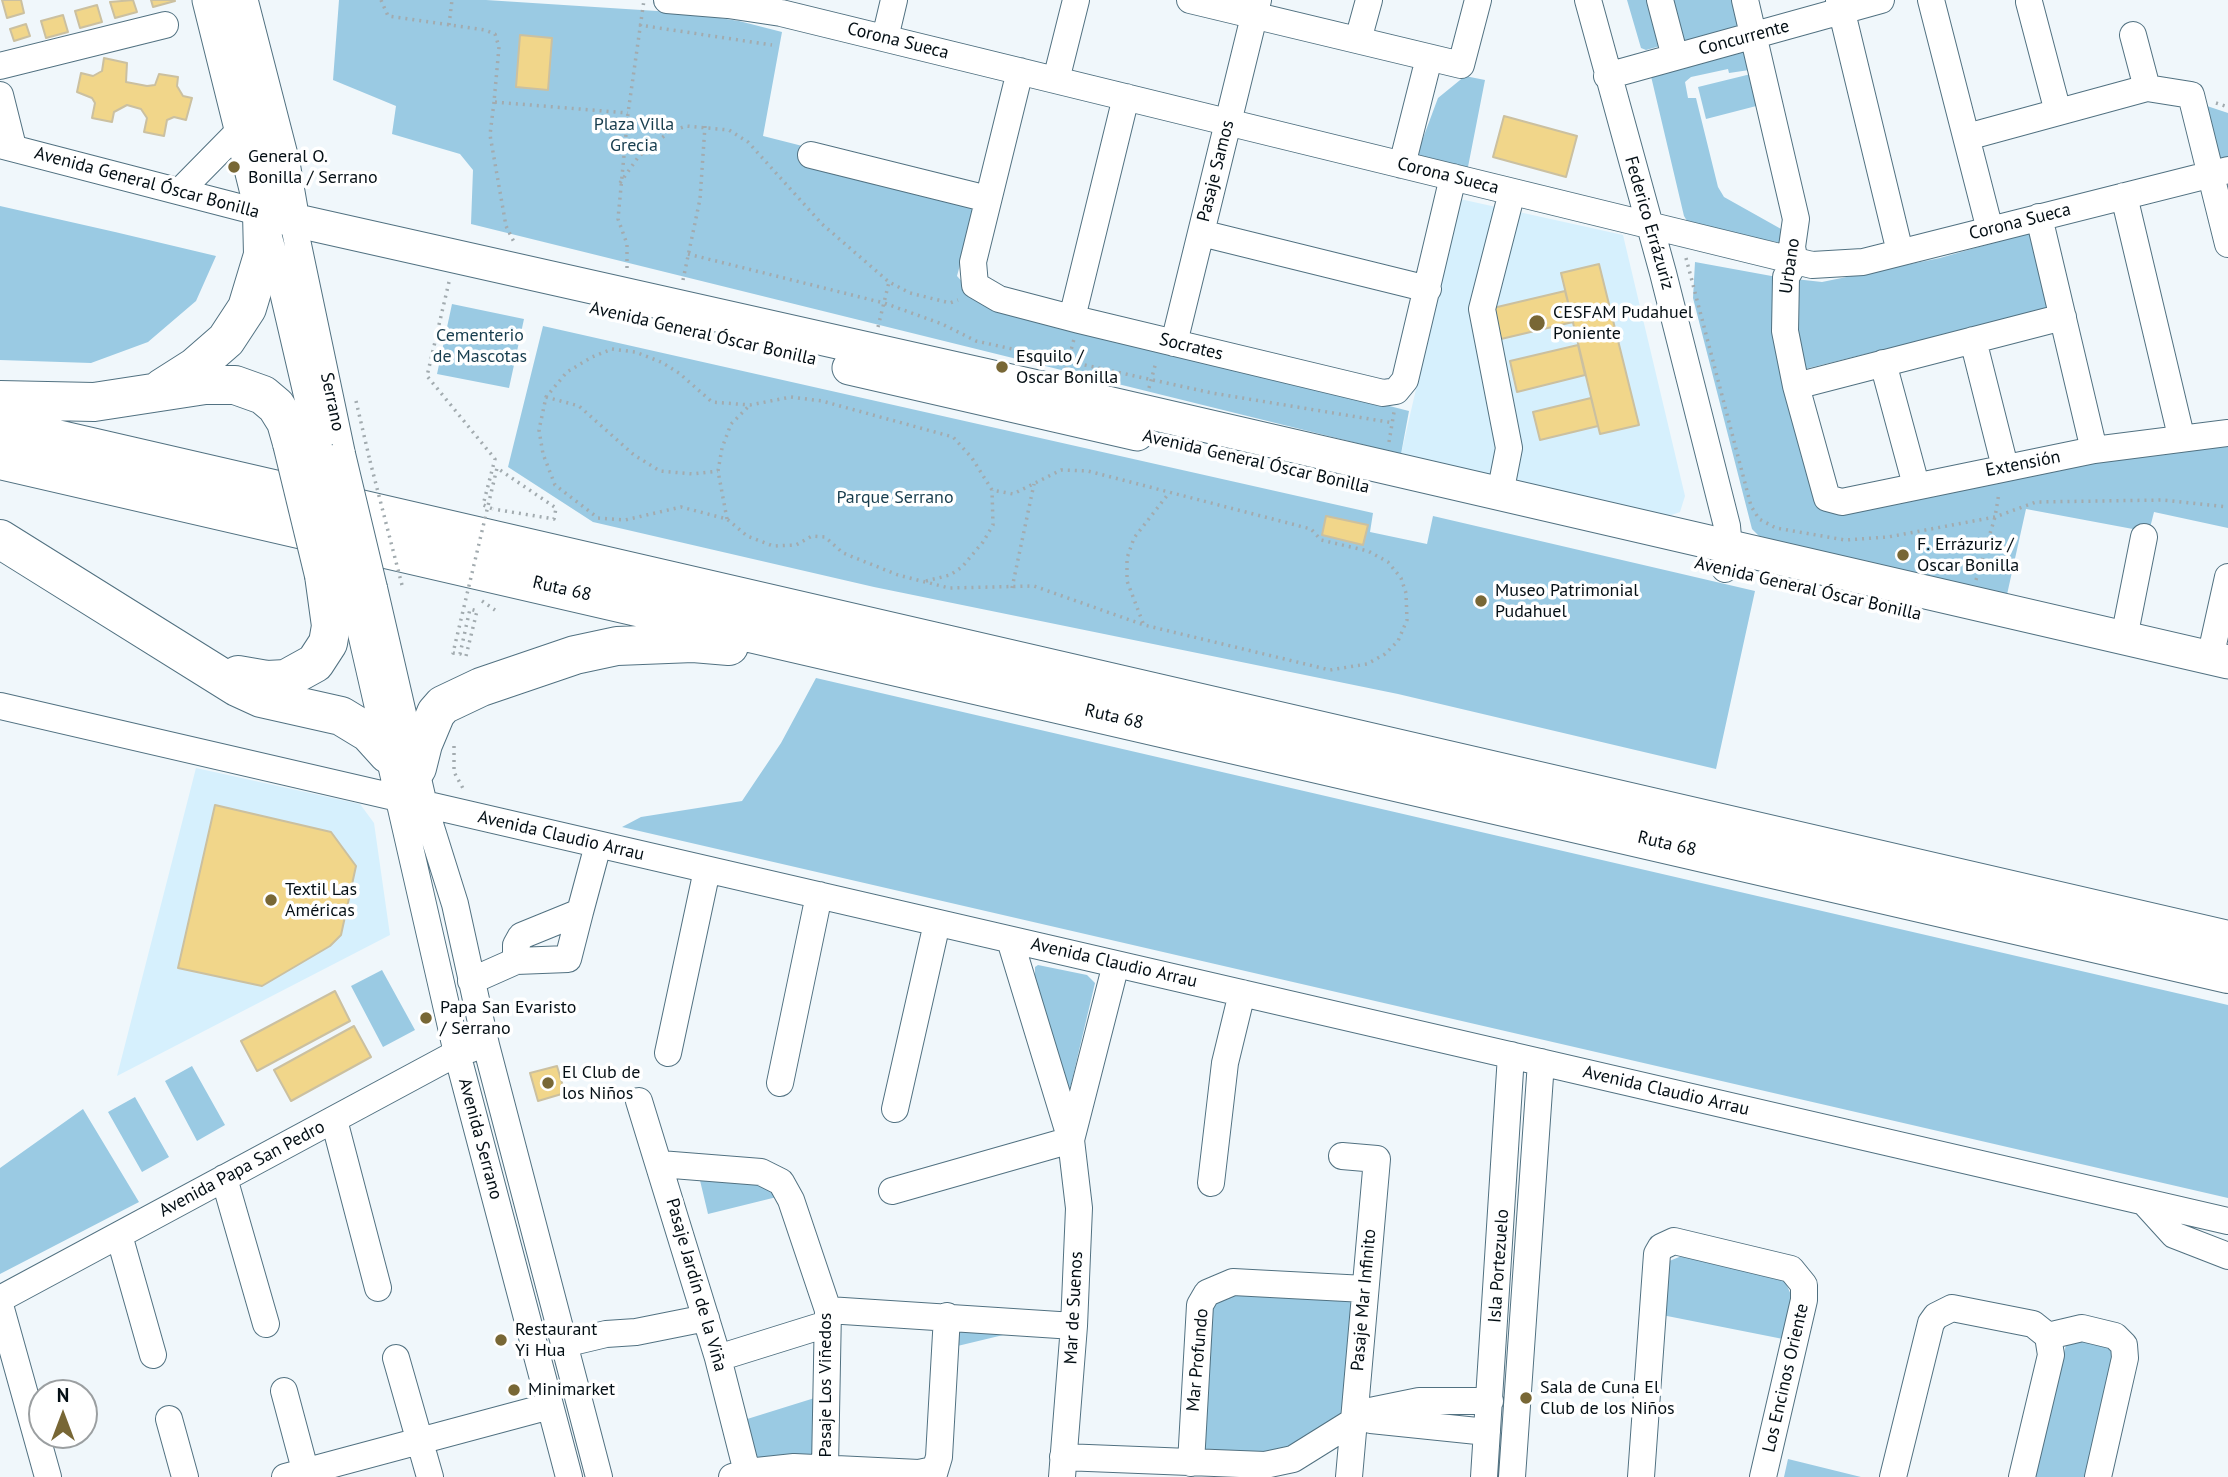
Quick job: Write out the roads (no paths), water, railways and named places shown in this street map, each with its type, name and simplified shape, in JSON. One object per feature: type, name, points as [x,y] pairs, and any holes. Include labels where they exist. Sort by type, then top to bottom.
[{"type":"highway","points":[[152,394],[210,355],[226,340],[247,308],[277,217]]},
{"type":"highway","points":[[0,400],[94,402],[220,384],[251,389],[276,407],[286,422],[318,448],[349,583],[331,626],[328,643],[315,663],[286,679],[267,680],[209,667]]},
{"type":"highway","name":"Ruta 68","points":[[0,426],[2228,940]]},
{"type":"highway","name":"Ruta 68","points":[[0,460],[2228,974]]},
{"type":"highway","points":[[0,540],[209,667],[237,687],[261,698],[341,716],[369,733],[407,781],[429,727],[443,705],[481,687],[557,661],[617,646],[693,643],[738,647],[826,666],[970,684]]},
{"type":"main road","name":"Serrano","points":[[209,0],[240,130],[277,217]]},
{"type":"main road","name":"Serrano","points":[[241,0],[283,163],[277,217]]},
{"type":"main road","name":"Avenida General Óscar Bonilla","points":[[277,217],[1500,494],[1727,559],[1969,603],[2124,638],[2222,668]]},
{"type":"main road","name":"Avenida General Óscar Bonilla","points":[[277,217],[319,246],[2222,668]]},
{"type":"street","name":"Corona Sueca","points":[[669,0],[751,8],[885,38],[1795,262],[1846,265],[2219,172]]},
{"type":"street","points":[[885,38],[894,0]]},
{"type":"street","points":[[1056,80],[1076,0]]},
{"type":"street","points":[[1190,0],[1256,8],[1358,40],[1461,65],[1478,0]]},
{"type":"street","points":[[1358,40],[1369,0]]},
{"type":"street","name":"Federico Errázuriz","points":[[1588,0],[1650,225],[1727,526],[1727,559]]},
{"type":"street","points":[[1660,0],[1675,57]]},
{"type":"street","name":"Urbano","points":[[1745,0],[1796,219],[1792,247],[1795,262],[1786,277],[1785,331],[1796,386],[1824,491]]},
{"type":"street","name":"Concurrente","points":[[1607,76],[1753,36],[1840,5],[1881,0]]},
{"type":"street","points":[[1931,0],[1990,230]]},
{"type":"street","points":[[2029,2],[2058,112]]},
{"type":"street","points":[[1840,5],[1900,252]]},
{"type":"street","name":"Pasaje Samos","points":[[1167,341],[1201,233],[1256,8]]},
{"type":"street","points":[[0,66],[165,25]]},
{"type":"street","points":[[2133,35],[2147,88]]},
{"type":"street","points":[[1402,164],[1429,58]]},
{"type":"street","points":[[811,155],[988,199],[1020,71]]},
{"type":"street","points":[[1967,137],[2147,88],[2191,95],[2219,172],[2228,244]]},
{"type":"street","points":[[0,95],[6,146]]},
{"type":"street","points":[[1076,319],[1126,97]]},
{"type":"street","points":[[180,191],[240,130]]},
{"type":"street","name":"Avenida General Óscar Bonilla","points":[[6,146],[277,217]]},
{"type":"street","points":[[1201,233],[1428,289],[1453,177]]},
{"type":"street","points":[[1500,494],[1508,449],[1482,309],[1513,192]]},
{"type":"street","points":[[2124,196],[2181,436]]},
{"type":"street","name":"Socrates","points":[[988,199],[972,262],[975,285],[999,299],[1167,341],[1398,387],[1428,289]]},
{"type":"street","name":"Serrano","points":[[277,217],[318,448],[349,583],[407,781]]},
{"type":"street","points":[[2039,217],[2094,450]]},
{"type":"street","points":[[1796,386],[2063,317]]},
{"type":"street","points":[[1973,340],[2002,480]]},
{"type":"street","points":[[1884,363],[1916,485]]},
{"type":"street","name":"Extensión","points":[[1824,491],[1831,501],[1842,502],[1916,485],[2002,480],[2094,450],[2181,436],[2228,433]]},
{"type":"street","points":[[2124,638],[2144,537]]},
{"type":"street","points":[[2222,668],[2228,577]]},
{"type":"street","name":"Avenida Claudio Arrau","points":[[0,706],[407,781],[598,845],[2228,1221]]},
{"type":"street","name":"Avenida Serrano","points":[[407,781],[455,904],[486,1045],[599,1477]]},
{"type":"street","name":"Avenida Serrano","points":[[407,781],[457,1054],[569,1477]]},
{"type":"street","points":[[471,981],[516,961],[568,960],[598,845]]},
{"type":"street","points":[[668,1054],[707,870]]},
{"type":"street","points":[[780,1083],[819,895]]},
{"type":"street","points":[[516,961],[516,945],[522,936],[580,912]]},
{"type":"street","points":[[895,1109],[937,923]]},
{"type":"street","name":"Mar de Suenos","points":[[1010,940],[1071,1140],[1079,1208],[1074,1326],[1063,1467]]},
{"type":"street","name":"Mar de Suenos","points":[[1071,1140],[1116,964]]},
{"type":"street","points":[[1211,1183],[1225,1063],[1242,993]]},
{"type":"street","name":"Avenida Papa San Pedro","points":[[0,1299],[457,1054],[486,1045]]},
{"type":"street","name":"Isla Portezuelo","points":[[1484,1477],[1511,1055]]},
{"type":"street","name":"Isla Portezuelo","points":[[1511,1477],[1541,1062]]},
{"type":"street","name":"Pasaje Jardín de la Viña","points":[[639,1101],[718,1358],[740,1474]]},
{"type":"street","points":[[334,1120],[378,1288]]},
{"type":"street","points":[[892,1191],[1071,1140]]},
{"type":"street","name":"Pasaje Mar Infinito","points":[[1342,1156],[1377,1159],[1349,1477]]},
{"type":"street","name":"Pasaje Los Viñedos","points":[[660,1164],[761,1172],[781,1182],[791,1200],[828,1317],[825,1467]]},
{"type":"street","points":[[224,1178],[266,1324]]},
{"type":"street","points":[[2144,1202],[2175,1235],[2228,1256]]},
{"type":"street","points":[[119,1235],[153,1355]]},
{"type":"street","name":"Los Encinos Oriente","points":[[1640,1477],[1657,1254],[1667,1243],[1683,1241],[1791,1269],[1804,1285],[1804,1300],[1763,1477]]},
{"type":"street","name":"Mar Profundo","points":[[1191,1463],[1200,1305],[1207,1293],[1219,1285],[1233,1282],[1365,1289]]},
{"type":"street","points":[[0,1305],[48,1477]]},
{"type":"street","points":[[1894,1477],[1931,1323],[1943,1311],[1961,1308],[2033,1324],[2048,1336],[2051,1355],[2022,1477]]},
{"type":"street","points":[[718,1358],[828,1317],[947,1316],[1074,1326]]},
{"type":"street","points":[[740,1474],[825,1467],[933,1473],[939,1457],[947,1316]]},
{"type":"street","points":[[541,1370],[567,1353],[612,1348],[636,1332],[706,1318]]},
{"type":"street","points":[[2048,1336],[2082,1328],[2115,1336],[2124,1345],[2125,1358],[2098,1477]]},
{"type":"street","points":[[396,1358],[430,1477]]},
{"type":"street","points":[[284,1391],[299,1475],[550,1406]]},
{"type":"street","points":[[1063,1467],[1191,1463],[1265,1465],[1293,1459],[1370,1411],[1419,1401],[1490,1401]]},
{"type":"street","points":[[169,1419],[185,1477]]},
{"type":"street","points":[[1354,1420],[1409,1422],[1488,1432]]},
{"type":"place","name":"General O. Bonilla / Serrano","points":[[234,167]]},
{"type":"place","name":"CESFAM Pudahuel Poniente","points":[[1537,323]]},
{"type":"place","name":"Esquilo / Oscar Bonilla","points":[[1002,367]]},
{"type":"place","name":"F. Errázuriz / Oscar Bonilla","points":[[1903,555]]},
{"type":"place","name":"Museo Patrimonial Pudahuel","points":[[1481,601]]},
{"type":"place","name":"Textil Las Américas","points":[[271,900]]},
{"type":"place","name":"Papa San Evaristo / Serrano","points":[[426,1018]]},
{"type":"place","name":"El Club de los Niños","points":[[548,1083]]},
{"type":"place","name":"Restaurant Yi Hua","points":[[501,1340]]},
{"type":"place","name":"Minimarket","points":[[514,1390]]},
{"type":"place","name":"Sala de Cuna El Club de los Niños","points":[[1526,1398]]},
{"type":"park label","name":"Plaza Villa Grecia","points":[[634,135]]},
{"type":"park label","name":"Cementerio de Mascotas","points":[[480,346]]},
{"type":"park label","name":"Parque Serrano","points":[[895,498]]}]
